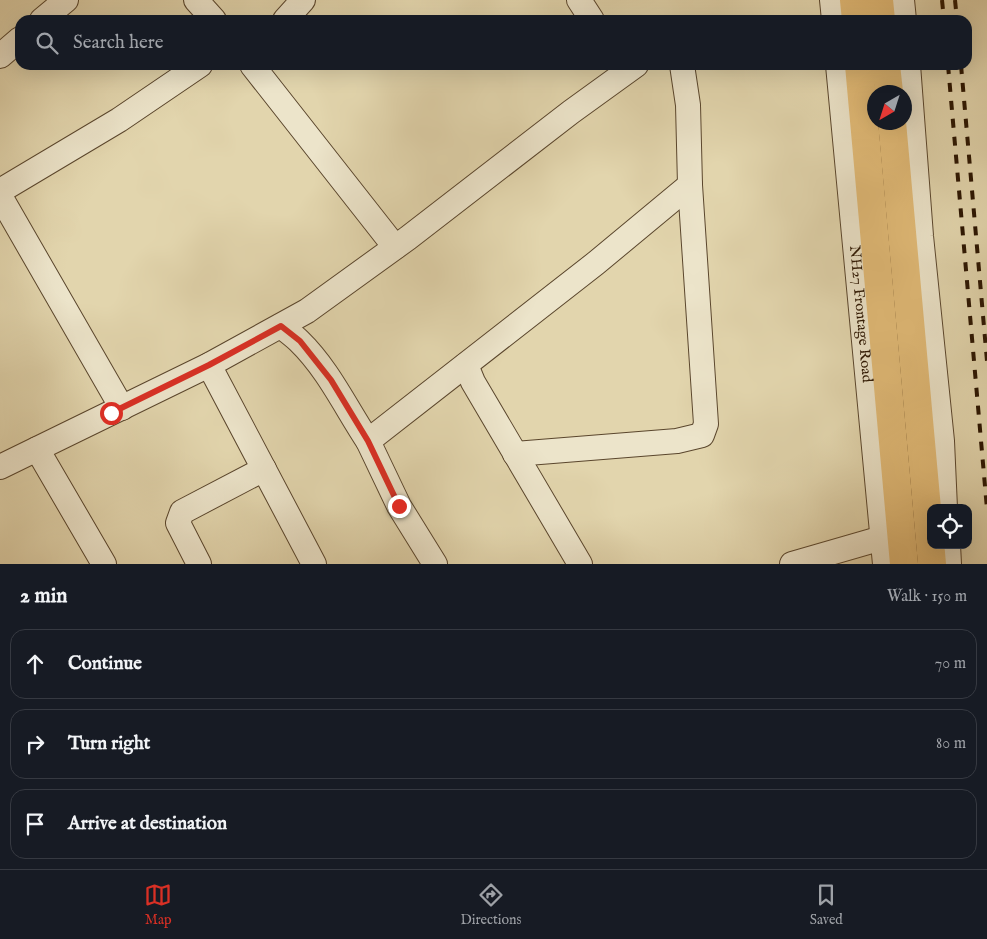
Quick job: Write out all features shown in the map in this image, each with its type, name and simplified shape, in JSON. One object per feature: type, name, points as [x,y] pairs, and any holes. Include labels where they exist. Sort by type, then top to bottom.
[{"type":"highway","points":[[854,0],[856,15]]},
{"type":"highway","points":[[879,0],[880,15]]},
{"type":"highway","points":[[859,70],[904,564]]},
{"type":"highway","points":[[887,70],[888,85]]},
{"type":"highway","points":[[893,130],[932,564]]},
{"type":"street","points":[[48,15],[66,0]]},
{"type":"street","points":[[196,0],[210,15]]},
{"type":"street","points":[[290,15],[303,0]]},
{"type":"street","points":[[579,0],[589,15]]},
{"type":"street","points":[[832,0],[834,15]]},
{"type":"street","points":[[902,0],[904,15]]},
{"type":"street","points":[[0,56],[15,43]]},
{"type":"street","points":[[0,191],[118,120],[193,70]]},
{"type":"street","points":[[256,70],[395,247]]},
{"type":"street","points":[[0,467],[209,365],[307,311],[395,247],[624,70]]},
{"type":"street","points":[[515,454],[677,441],[702,435],[706,424],[690,185],[688,105],[683,70]]},
{"type":"street","name":"NH27 Frontage Road","points":[[838,70],[885,564]]},
{"type":"street","points":[[908,70],[921,236],[942,441],[945,504]]},
{"type":"street","points":[[368,441],[638,230],[690,185]]},
{"type":"street","points":[[0,196],[122,408]]},
{"type":"street","points":[[281,326],[300,341],[331,380],[368,441],[399,506],[435,564]]},
{"type":"street","points":[[209,365],[314,564]]},
{"type":"street","points":[[466,365],[473,382],[580,564]]},
{"type":"street","points":[[37,449],[104,564]]},
{"type":"street","points":[[200,564],[178,523],[182,512],[264,469]]},
{"type":"street","points":[[792,564],[882,538]]},
{"type":"street","points":[[948,549],[949,564]]},
{"type":"railway","points":[[942,0],[944,15]]},
{"type":"railway","points":[[955,0],[956,15]]},
{"type":"railway","points":[[948,70],[987,509]]},
{"type":"railway","points":[[961,70],[987,361]]},
{"type":"route","points":[[111,413],[209,365],[281,326],[300,341],[331,380],[345,406],[368,441],[399,506]]}]
